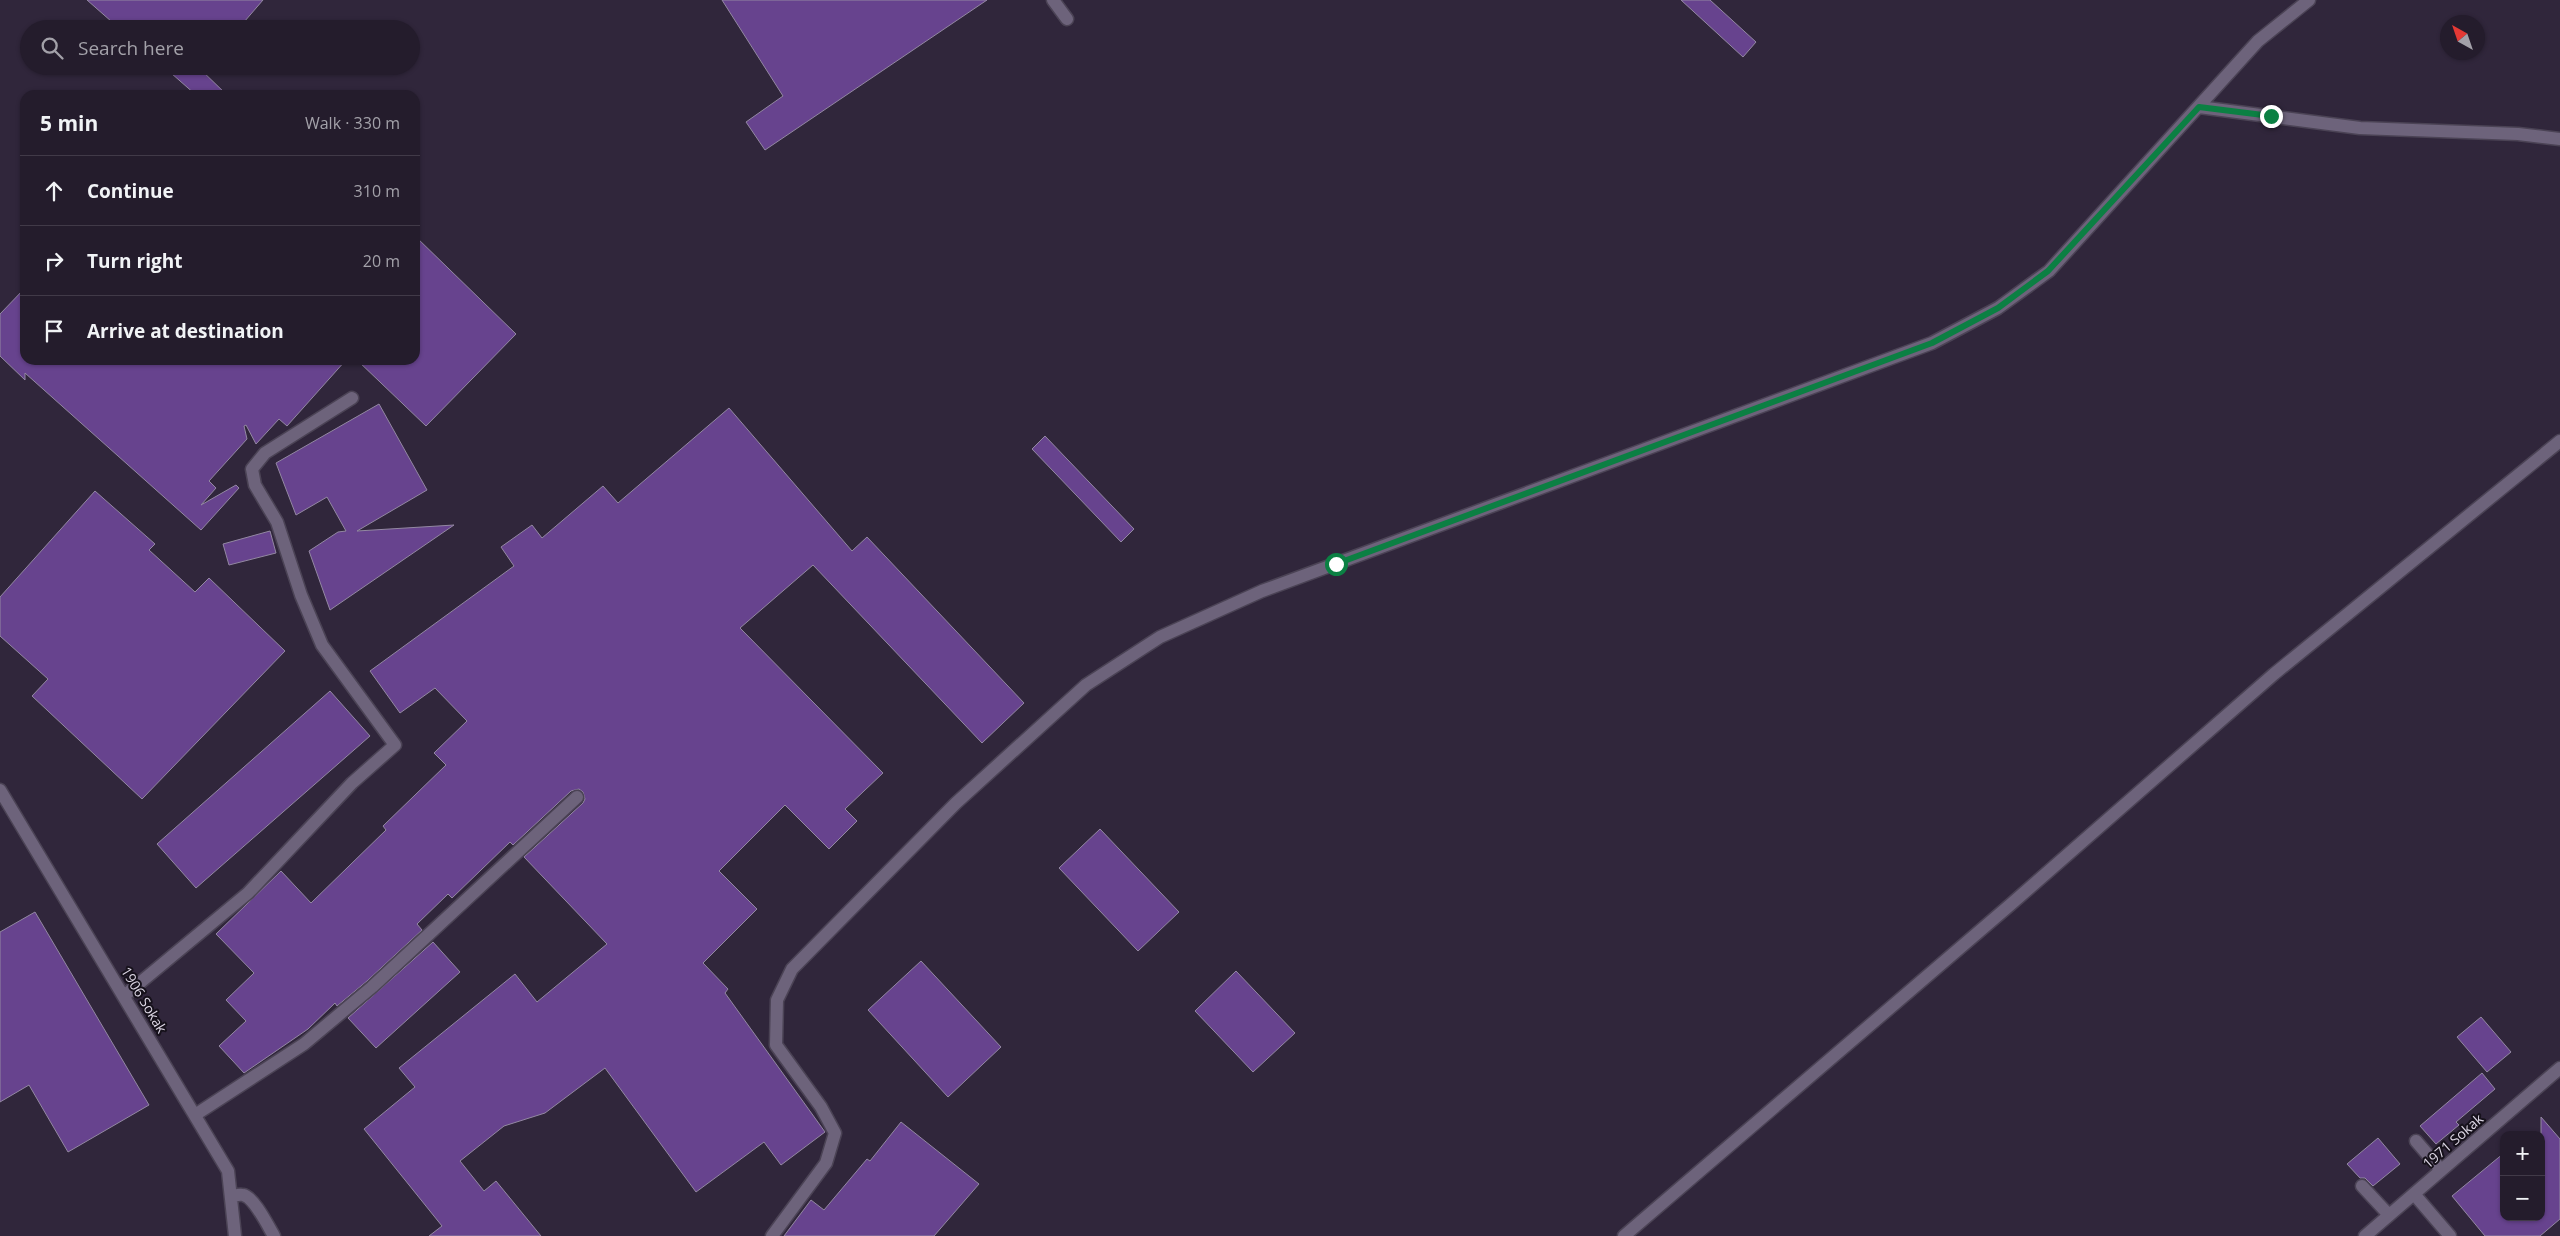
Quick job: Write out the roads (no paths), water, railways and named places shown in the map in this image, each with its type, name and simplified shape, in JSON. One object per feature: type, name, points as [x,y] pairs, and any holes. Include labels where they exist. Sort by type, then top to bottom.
[{"type":"street","points":[[1053,0],[1067,20]]},
{"type":"street","points":[[772,1236],[826,1163],[835,1133],[821,1107],[776,1045],[777,1000],[792,969],[956,803],[1086,685],[1160,637],[1262,591],[1932,343],[1998,308],[2048,271],[2258,42],[2309,0]]},
{"type":"street","points":[[2199,107],[2360,128],[2518,134],[2560,139]]},
{"type":"street","points":[[124,996],[248,892],[352,784],[395,745],[322,645],[277,522],[255,484],[252,469],[265,453],[352,398]]},
{"type":"street","points":[[1624,1236],[2010,905],[2274,674],[2560,441]]},
{"type":"street","name":"1906 Sokak","points":[[0,790],[228,1171],[235,1236]]},
{"type":"street","points":[[195,1115],[304,1044],[365,994],[577,797]]},
{"type":"street","name":"1971 Sokak","points":[[2365,1236],[2560,1068]]},
{"type":"street","points":[[2416,1141],[2441,1170]]},
{"type":"street","points":[[2362,1186],[2389,1215]]},
{"type":"street","points":[[2414,1194],[2450,1236]]},
{"type":"street","points":[[231,1196],[243,1195],[249,1198],[274,1236]]}]
